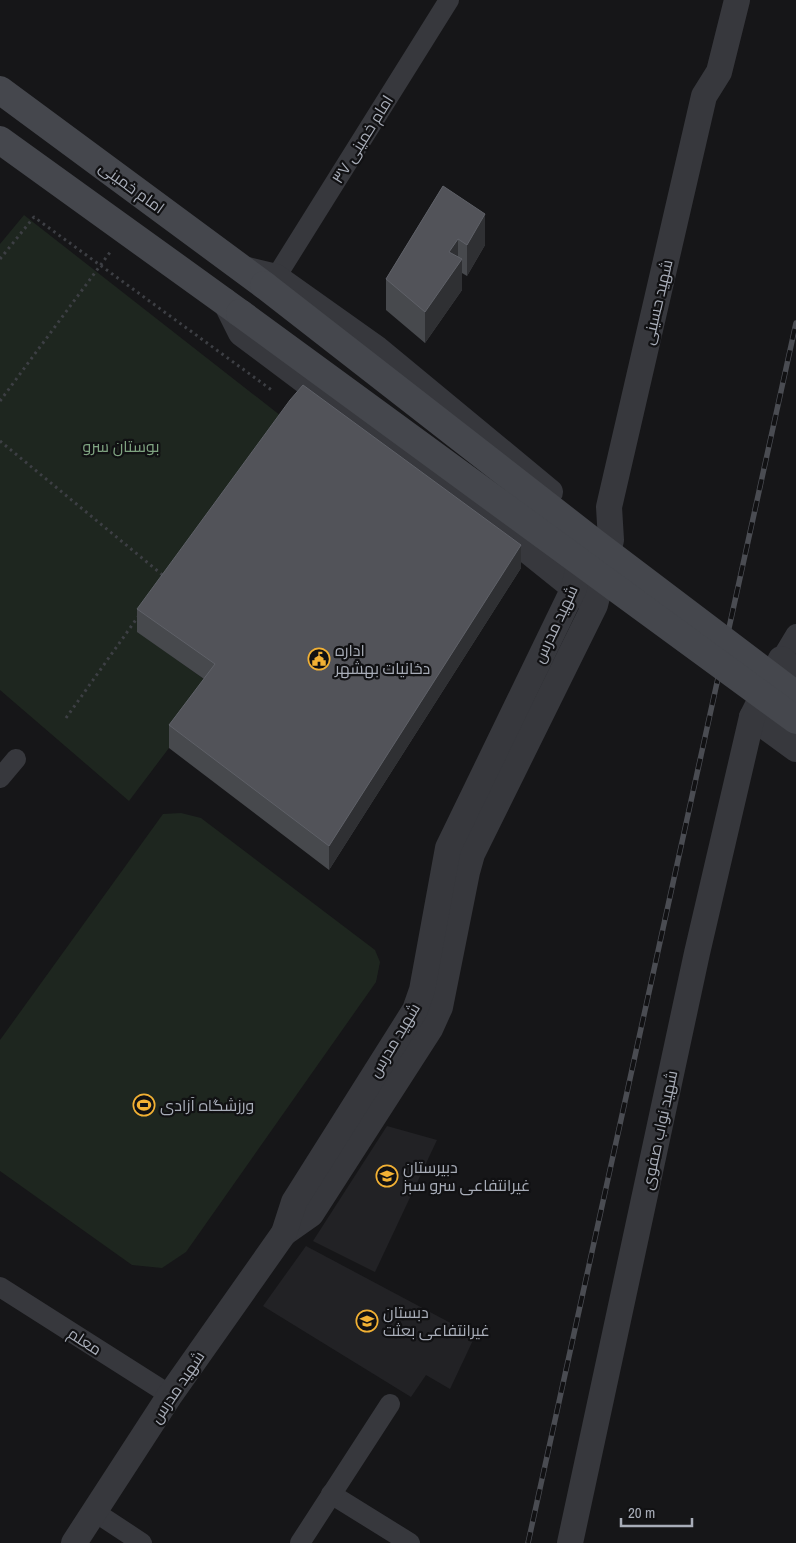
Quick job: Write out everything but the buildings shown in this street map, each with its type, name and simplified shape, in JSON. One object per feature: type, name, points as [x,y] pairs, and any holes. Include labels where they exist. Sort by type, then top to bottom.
[{"type":"main road","name":"امام خمینی","points":[[0,90],[262,278],[594,542],[796,695]]},
{"type":"main road","points":[[0,140],[232,307],[796,720]]},
{"type":"street","name":"امام خمینی ۳۷","points":[[262,278],[448,0]]},
{"type":"street","name":"شهید حسینی","points":[[704,96],[701,72],[718,0]]},
{"type":"street","name":"شهید حسینی","points":[[609,507],[704,96],[719,72],[737,0]]},
{"type":"street","points":[[262,278],[376,348],[521,468],[612,540]]},
{"type":"street","points":[[232,307],[241,332],[482,514],[595,605]]},
{"type":"street","points":[[482,514],[521,468]]},
{"type":"street","points":[[505,532],[542,485]]},
{"type":"street","points":[[590,524],[609,507]]},
{"type":"street","name":"شهید مدرس","points":[[284,1233],[311,1214],[430,1029],[440,1007],[472,854],[595,605],[612,540],[609,507]]},
{"type":"street","name":"شهید مدرس","points":[[74,1543],[170,1395],[284,1233],[294,1202],[415,1010],[422,990],[448,848],[574,588],[590,524]]},
{"type":"street","points":[[789,665],[796,634]]},
{"type":"street","name":"شهید نواب صفوی","points":[[570,1543],[692,972],[752,717],[789,665]]},
{"type":"street","points":[[752,717],[796,749]]},
{"type":"street","points":[[0,778],[16,759]]},
{"type":"street","name":"معلم","points":[[0,1287],[170,1395]]},
{"type":"street","points":[[300,1543],[390,1404]]},
{"type":"street","points":[[331,1494],[410,1543]]},
{"type":"street","points":[[95,1512],[142,1543]]},
{"type":"path","points":[[0,259],[34,217],[273,391]]},
{"type":"path","points":[[0,401],[126,230]]},
{"type":"path","points":[[0,441],[166,578],[171,570]]},
{"type":"path","points":[[66,718],[143,609]]},
{"type":"shaded area","name":"دبیرستان غیرانتفاعی سرو سبز","points":[[387,1126],[437,1140],[375,1272],[313,1241]]},
{"type":"shaded area","name":"دبستان غیرانتفاعی بعثت","points":[[306,1246],[475,1336],[450,1389],[426,1375],[411,1397],[263,1306]]},
{"type":"green space","name":"بوستان سرو","points":[[24,215],[290,423],[138,632],[215,687],[129,801],[0,690],[0,244]]},
{"type":"green space","name":"ورزشگاه آزادی","points":[[181,813],[201,818],[375,950],[380,962],[376,982],[186,1252],[162,1268],[132,1265],[0,1171],[0,1040],[163,814]]},
{"type":"railway","points":[[528,1543],[796,323]]},
{"type":"place","name":"اداره دخانیات بهشهر","points":[[319,659]]},
{"type":"place","name":"ورزشگاه آزادی","points":[[144,1105]]},
{"type":"place","name":"دبیرستان غیرانتفاعی سرو سبز","points":[[387,1176]]},
{"type":"place","name":"دبستان غیرانتفاعی بعثت","points":[[367,1321]]}]
